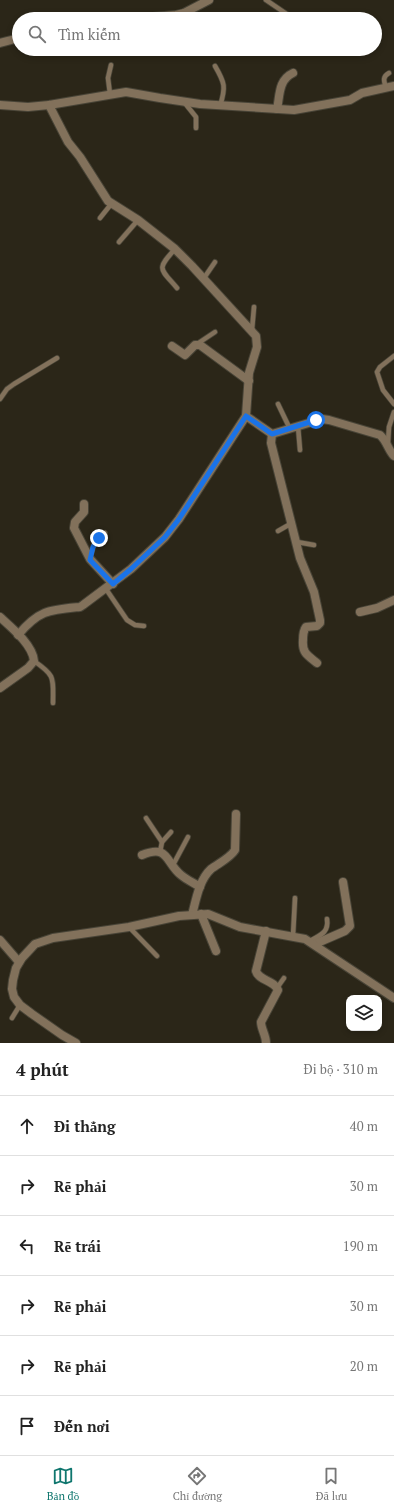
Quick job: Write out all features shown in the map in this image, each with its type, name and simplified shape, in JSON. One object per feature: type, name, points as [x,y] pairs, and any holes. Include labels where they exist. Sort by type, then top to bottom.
[{"type":"street","points":[[186,12],[209,0]]},
{"type":"street","points":[[0,43],[12,40]]},
{"type":"street","points":[[276,109],[281,86],[287,76],[293,73]]},
{"type":"street","points":[[0,105],[28,107],[49,105],[126,92],[184,102],[220,106],[294,110],[350,100],[362,94],[390,87]]},
{"type":"street","points":[[18,635],[29,623],[39,616],[54,609],[80,607],[113,584],[165,537],[179,519],[246,416],[249,381],[257,347],[256,336],[252,330],[204,278],[174,249],[138,220],[106,198],[80,157],[68,142],[49,105]]},
{"type":"street","points":[[172,346],[185,354],[197,344],[249,381]]},
{"type":"street","points":[[246,416],[272,434]]},
{"type":"street","points":[[272,434],[316,420],[329,420],[380,435],[384,438],[388,448],[394,456]]},
{"type":"street","points":[[272,434],[271,442],[300,558],[314,592],[320,620],[320,623],[317,626],[306,627],[303,631],[302,648],[303,652],[318,662]]},
{"type":"street","points":[[84,504],[84,512],[75,522],[74,528],[90,560],[113,584]]},
{"type":"street","points":[[360,612],[377,608],[394,600]]},
{"type":"street","points":[[0,617],[18,635],[31,652],[34,661],[28,668],[0,688]]},
{"type":"street","points":[[192,915],[204,878],[211,870],[234,851],[236,847],[236,814]]},
{"type":"street","points":[[142,855],[152,851],[160,852],[181,875],[200,887]]},
{"type":"street","points":[[312,943],[345,931],[350,926],[343,882]]},
{"type":"street","points":[[76,1043],[62,1035],[20,1005],[14,997],[12,989],[16,968],[22,958],[35,944],[52,938],[129,927],[179,916],[201,914],[213,916],[240,926],[293,936],[312,943],[394,998]]},
{"type":"street","points":[[201,914],[216,951]]},
{"type":"street","points":[[266,931],[256,971],[259,976],[275,985],[277,988],[277,994],[261,1026],[266,1038],[266,1043]]},
{"type":"street","points":[[0,940],[19,962]]},
{"type":"lane","points":[[266,0],[284,12]]},
{"type":"lane","points":[[110,65],[108,78],[110,94]]},
{"type":"lane","points":[[215,66],[224,83],[224,92],[220,106]]},
{"type":"lane","points":[[388,73],[383,78],[390,87]]},
{"type":"lane","points":[[184,102],[196,117],[196,128]]},
{"type":"lane","points":[[100,218],[112,203]]},
{"type":"lane","points":[[119,242],[138,220]]},
{"type":"lane","points":[[174,249],[164,261],[162,266],[163,272],[177,288]]},
{"type":"lane","points":[[204,278],[215,262]]},
{"type":"lane","points":[[252,330],[254,307]]},
{"type":"lane","points":[[197,344],[215,332]]},
{"type":"lane","points":[[394,356],[380,367],[378,372],[383,390],[394,404]]},
{"type":"lane","points":[[0,399],[7,389],[57,358]]},
{"type":"lane","points":[[278,404],[294,427],[300,450]]},
{"type":"lane","points":[[388,448],[388,427],[394,412]]},
{"type":"lane","points":[[278,531],[292,523]]},
{"type":"lane","points":[[90,560],[94,544],[105,533]]},
{"type":"lane","points":[[297,542],[314,545]]},
{"type":"lane","points":[[106,589],[126,620],[134,625],[144,626]]},
{"type":"lane","points":[[34,661],[48,671],[52,677],[53,703]]},
{"type":"lane","points":[[146,818],[162,842]]},
{"type":"lane","points":[[160,852],[162,842],[171,832]]},
{"type":"lane","points":[[173,865],[188,837]]},
{"type":"lane","points":[[293,936],[295,898]]},
{"type":"lane","points":[[312,943],[328,926],[327,919]]},
{"type":"lane","points":[[129,927],[157,956]]},
{"type":"lane","points":[[277,988],[284,978]]},
{"type":"lane","points":[[12,1018],[20,1005]]},
{"type":"route","points":[[99,538],[93,547],[90,560],[113,584],[165,537],[179,519],[246,416],[267,432],[272,434],[316,420]]}]
